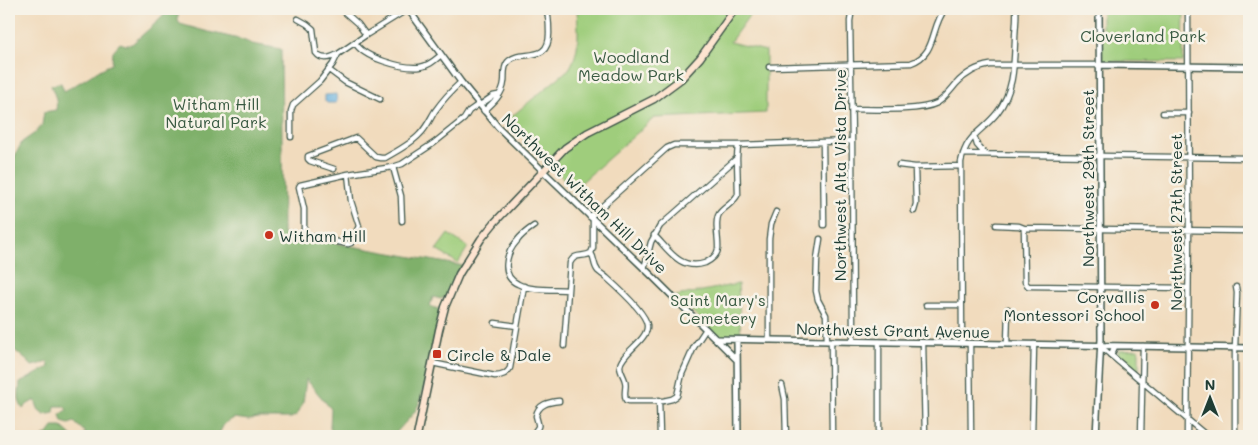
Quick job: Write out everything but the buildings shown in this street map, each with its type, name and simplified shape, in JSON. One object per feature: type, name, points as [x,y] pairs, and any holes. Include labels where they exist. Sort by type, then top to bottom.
[{"type":"main road","points":[[417,436],[445,307],[456,280],[481,240],[495,222],[559,154],[576,140],[597,127],[649,102],[675,84],[700,58],[735,9]]},
{"type":"street","points":[[341,9],[366,34]]},
{"type":"street","points":[[298,19],[312,29],[318,56],[330,58],[408,9]]},
{"type":"street","name":"Northwest Witham Hill Drive","points":[[408,9],[484,111],[737,360]]},
{"type":"street","points":[[484,111],[496,100],[503,87],[504,68],[507,62],[518,56],[538,54],[547,45],[549,20],[546,9]]},
{"type":"street","name":"Northwest Alta Vista Drive","points":[[852,9],[850,21],[850,65],[853,341]]},
{"type":"street","points":[[769,68],[907,63],[916,61],[928,51],[937,22],[945,9]]},
{"type":"street","points":[[962,344],[961,166],[967,145],[974,135],[995,115],[1004,102],[1012,81],[1016,9]]},
{"type":"street","name":"Northwest 29th Street","points":[[1096,436],[1100,346],[1099,9]]},
{"type":"street","name":"Northwest 27th Street","points":[[1187,436],[1189,231],[1188,9]]},
{"type":"street","points":[[355,42],[364,52],[381,61],[396,64],[421,67],[431,63],[441,55]]},
{"type":"street","points":[[291,137],[291,111],[293,105],[320,81],[338,54]]},
{"type":"street","points":[[851,110],[929,106],[942,99],[962,78],[972,71],[990,65],[1249,67]]},
{"type":"street","points":[[328,70],[345,82],[380,99]]},
{"type":"street","points":[[334,169],[310,161],[308,156],[356,138],[376,157],[385,158],[420,135],[447,96],[461,82]]},
{"type":"street","points":[[348,174],[351,201],[359,226],[353,241],[348,244],[305,234],[304,209],[300,185],[348,174],[402,164],[434,143],[464,119],[469,111],[493,96],[498,95]]},
{"type":"street","points":[[1163,113],[1189,113]]},
{"type":"street","points":[[974,135],[979,149],[986,154]]},
{"type":"street","points":[[706,329],[694,347],[682,374],[677,396],[669,400],[629,401],[624,398],[626,382],[620,366],[643,337],[647,329],[646,319],[596,269],[591,253],[593,248],[592,218],[670,146],[852,141]]},
{"type":"street","points":[[823,142],[824,225]]},
{"type":"street","points":[[654,235],[671,255],[683,262],[699,264],[708,262],[714,256],[718,247],[718,216],[738,194],[738,145]]},
{"type":"street","points":[[963,154],[1249,158]]},
{"type":"street","points":[[644,269],[648,251],[654,235],[660,226],[737,158]]},
{"type":"street","points":[[899,165],[915,167],[961,166]]},
{"type":"street","points":[[394,166],[401,196],[402,221]]},
{"type":"street","points":[[914,212],[916,204],[915,167]]},
{"type":"street","points":[[769,340],[770,240],[771,224],[776,212]]},
{"type":"street","points":[[996,225],[1024,228],[1249,231]]},
{"type":"street","points":[[534,226],[516,241],[510,250],[507,271],[511,279],[524,286],[568,290]]},
{"type":"street","points":[[1024,228],[1025,282],[1028,286],[1188,288]]},
{"type":"street","points":[[820,239],[816,291],[827,322],[832,436]]},
{"type":"street","points":[[564,346],[570,263],[572,259],[578,256],[591,253]]},
{"type":"street","points":[[432,363],[496,376],[505,374],[510,368],[524,286]]},
{"type":"street","points":[[1235,436],[1236,287]]},
{"type":"street","points":[[926,305],[961,305]]},
{"type":"street","points":[[1007,344],[1008,309]]},
{"type":"street","points":[[495,323],[517,326]]},
{"type":"street","name":"Northwest Grant Avenue","points":[[717,339],[1249,348]]},
{"type":"street","points":[[737,340],[738,436]]},
{"type":"street","points":[[879,342],[879,436]]},
{"type":"street","points":[[924,343],[925,436]]},
{"type":"street","points":[[970,344],[971,436]]},
{"type":"street","points":[[1032,436],[1034,344]]},
{"type":"street","points":[[1100,346],[1207,436]]},
{"type":"street","points":[[1111,355],[1116,346]]},
{"type":"street","points":[[1142,436],[1143,346]]},
{"type":"street","points":[[782,385],[785,399],[786,436]]},
{"type":"street","points":[[659,400],[660,436]]},
{"type":"street","points":[[532,436],[539,424],[536,416],[538,409],[545,404],[559,401]]},
{"type":"green space","name":"Witham Hill Natural Park","points":[[173,9],[178,10],[178,21],[180,24],[252,44],[281,49],[283,234],[464,266],[450,295],[441,299],[433,297],[430,306],[444,311],[432,363],[419,404],[414,413],[393,436],[334,436],[330,427],[331,409],[306,379],[303,403],[297,415],[291,418],[258,418],[249,420],[234,418],[224,424],[218,436],[82,436],[86,433],[74,422],[69,424],[62,422],[60,415],[67,410],[64,406],[55,406],[54,413],[44,415],[39,411],[35,400],[23,409],[21,406],[19,396],[20,383],[49,367],[48,362],[32,366],[9,345],[9,216],[17,199],[14,194],[9,200],[9,168],[22,142],[35,133],[42,125],[44,112],[56,110],[56,100],[51,85],[61,83],[64,91],[112,64],[113,51],[120,43],[132,44],[166,13]]},
{"type":"green space","name":"Woodland Meadow Park","points":[[577,9],[754,9],[730,42],[766,51],[766,113],[654,118],[574,189],[506,121],[569,69],[577,47]]},
{"type":"green space","name":"Cloverland Park","points":[[1102,9],[1184,9],[1183,62],[1102,61]]},
{"type":"green space","points":[[448,234],[468,247],[458,263],[436,250]]},
{"type":"green space","name":"Saint Mary's Cemetery","points":[[738,284],[741,337],[719,337],[676,296]]},
{"type":"green space","points":[[1138,349],[1139,369],[1136,372],[1118,356],[1118,351]]},
{"type":"green space","points":[[53,427],[62,427],[72,436],[43,436],[47,435]]},
{"type":"water","points":[[336,94],[336,103],[327,103],[325,101],[325,95]]},
{"type":"place","name":"Witham Hill","points":[[269,235]]},
{"type":"place","name":"Corvallis Montessori School","points":[[1155,305]]},
{"type":"place","name":"Circle & Dale","points":[[437,354]]}]
